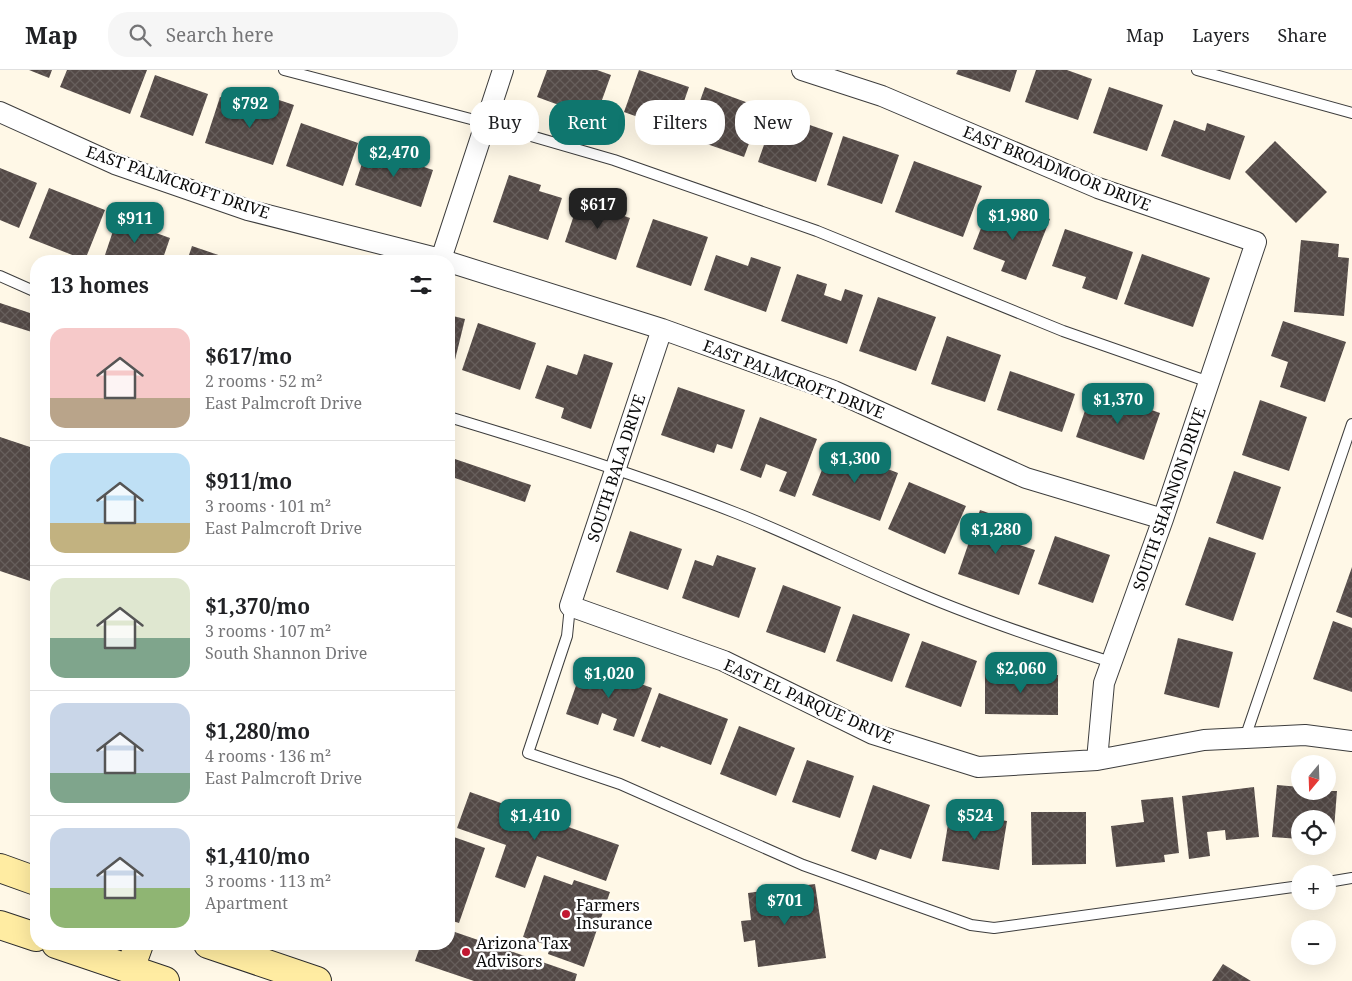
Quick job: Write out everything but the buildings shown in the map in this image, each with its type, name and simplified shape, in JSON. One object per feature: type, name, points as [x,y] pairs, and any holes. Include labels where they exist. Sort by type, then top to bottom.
[{"type":"main road","points":[[0,868],[30,880]]},
{"type":"main road","points":[[0,924],[30,935]]},
{"type":"main road","points":[[95,950],[134,956],[165,981]]},
{"type":"main road","points":[[226,950],[317,981]]},
{"type":"street","points":[[493,100],[503,70]]},
{"type":"street","name":"EAST BROADMOOR DRIVE","points":[[802,70],[882,96],[1098,188],[1256,242]]},
{"type":"street","name":"EAST PALMCROFT DRIVE","points":[[0,112],[115,164],[248,210],[423,255]]},
{"type":"street","points":[[448,255],[480,145]]},
{"type":"street","name":"SOUTH SHANNON DRIVE","points":[[1098,760],[1104,683],[1163,519],[1256,242]]},
{"type":"street","name":"EAST PALMCROFT DRIVE","points":[[455,264],[662,329],[834,391],[1026,478],[1163,519]]},
{"type":"street","name":"SOUTH BALA DRIVE","points":[[570,606],[662,329]]},
{"type":"street","name":"EAST EL PARQUE DRIVE","points":[[570,606],[724,661],[873,734],[978,767],[1098,760],[1204,740],[1305,735],[1352,741]]},
{"type":"lane","points":[[284,70],[470,119]]},
{"type":"lane","points":[[1197,70],[1352,113]]},
{"type":"lane","points":[[539,138],[614,160],[817,231],[1063,331],[1209,382]]},
{"type":"lane","points":[[0,276],[30,289]]},
{"type":"lane","points":[[455,419],[615,470],[734,512],[823,549],[903,587],[995,624],[1112,662]]},
{"type":"lane","points":[[1245,738],[1352,424]]},
{"type":"lane","points":[[570,606],[567,636],[528,753],[620,784],[803,865],[971,925],[994,928],[1291,887]]},
{"type":"lane","points":[[1336,881],[1352,878]]},
{"type":"place","name":"Farmers Insurance","points":[[566,914]]},
{"type":"place","name":"Arizona Tax Advisors","points":[[466,952]]}]
